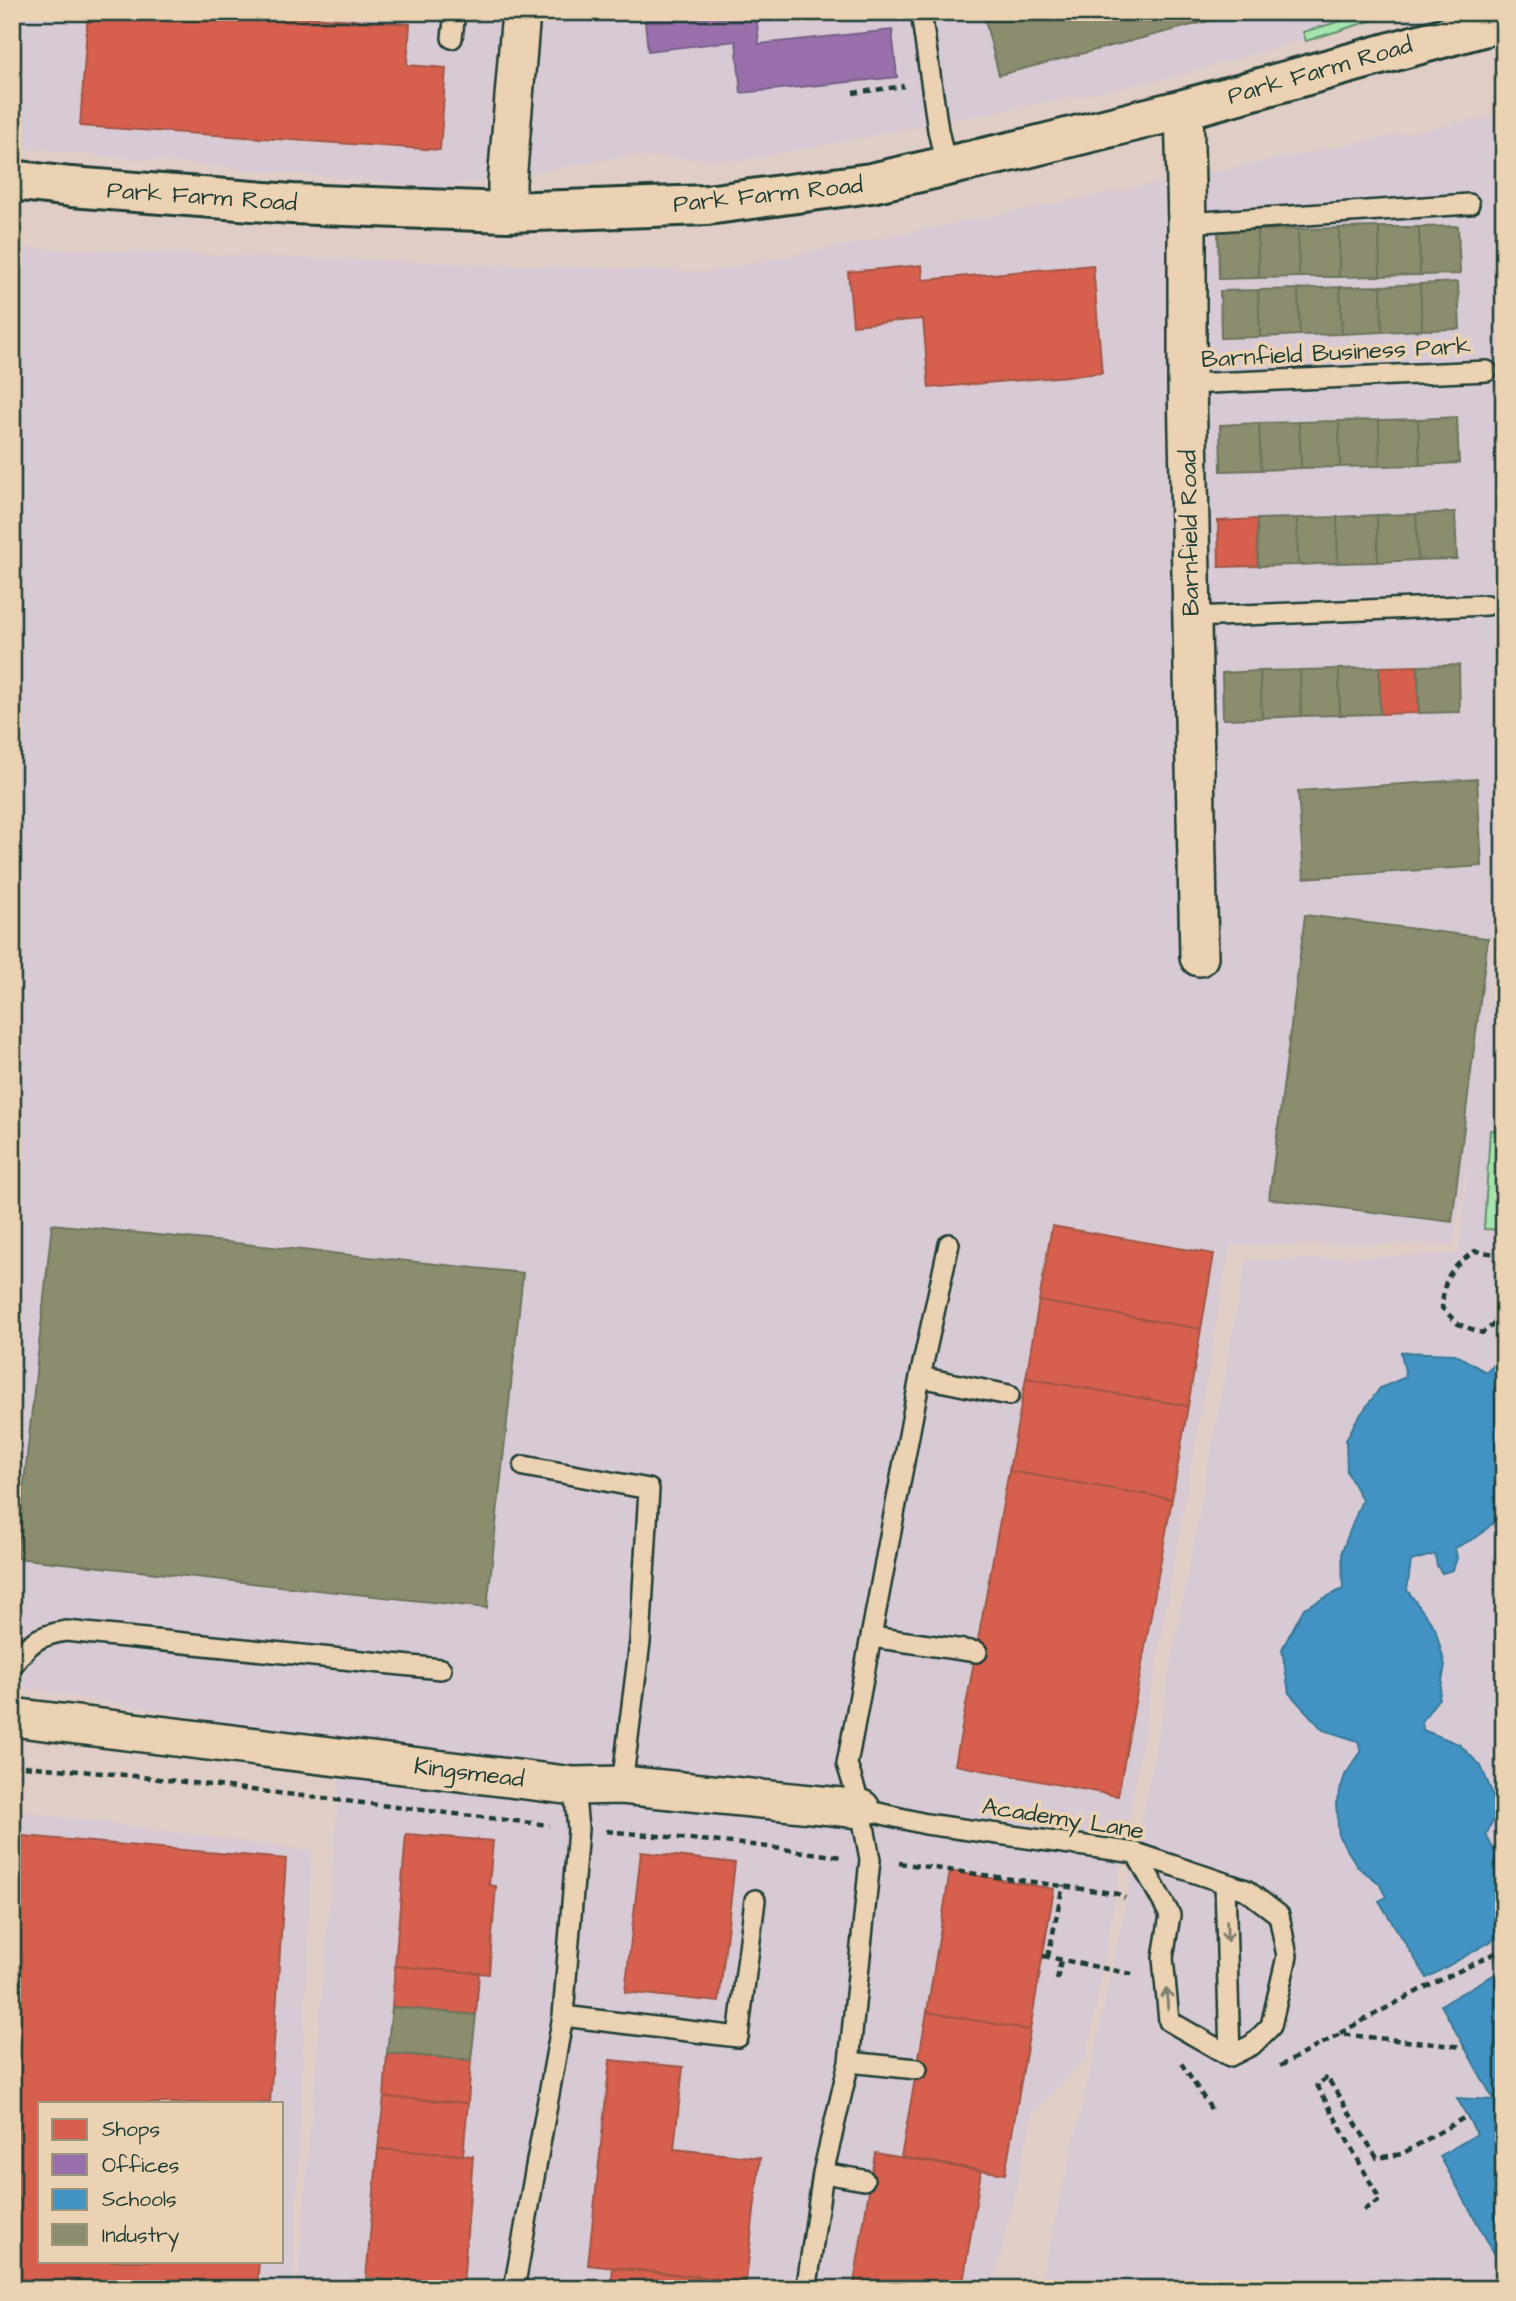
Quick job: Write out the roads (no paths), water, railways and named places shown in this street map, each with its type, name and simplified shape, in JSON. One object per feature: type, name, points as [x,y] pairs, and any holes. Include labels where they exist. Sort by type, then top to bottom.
[{"type":"street","points":[[507,212],[521,12]]},
{"type":"street","name":"Park Farm Road","points":[[12,180],[292,204],[507,212],[707,205],[871,183],[946,166],[1184,109],[1504,21]]},
{"type":"street","name":"Barnfield Road","points":[[1184,109],[1199,957]]},
{"type":"street","name":"Kingsmead","points":[[12,1717],[574,1786],[622,1785],[861,1809]]},
{"type":"lane","points":[[452,38],[455,12]]},
{"type":"lane","points":[[921,12],[938,130],[946,166]]},
{"type":"lane","points":[[1187,223],[1469,204]]},
{"type":"lane","name":"Barnfield Business Park","points":[[1187,384],[1487,371]]},
{"type":"lane","points":[[1192,617],[1487,606]]},
{"type":"lane","points":[[808,2278],[823,2173],[849,2062],[870,1860],[861,1809],[847,1764],[920,1377],[949,1244]]},
{"type":"lane","points":[[920,1377],[1009,1395]]},
{"type":"lane","points":[[524,1466],[649,1489],[640,1642],[622,1785]]},
{"type":"lane","points":[[12,1666],[26,1646],[37,1638],[66,1631],[441,1669]]},
{"type":"lane","points":[[872,1637],[977,1653]]},
{"type":"lane","points":[[514,2289],[563,2016],[578,1829],[574,1786]]},
{"type":"lane","name":"Kingsmead","points":[[861,1809],[926,1824]]},
{"type":"lane","name":"Academy Lane","points":[[926,1824],[1136,1853],[1246,1890],[1279,1915],[1287,1956],[1271,2026],[1252,2045],[1230,2056]]},
{"type":"lane","points":[[1136,1853],[1170,1915],[1163,1958],[1169,2021],[1230,2056]]},
{"type":"lane","points":[[1225,1883],[1230,2056]]},
{"type":"lane","points":[[563,2016],[738,2037],[755,1900]]},
{"type":"lane","points":[[849,2062],[917,2069]]},
{"type":"lane","points":[[823,2173],[864,2180]]}]
